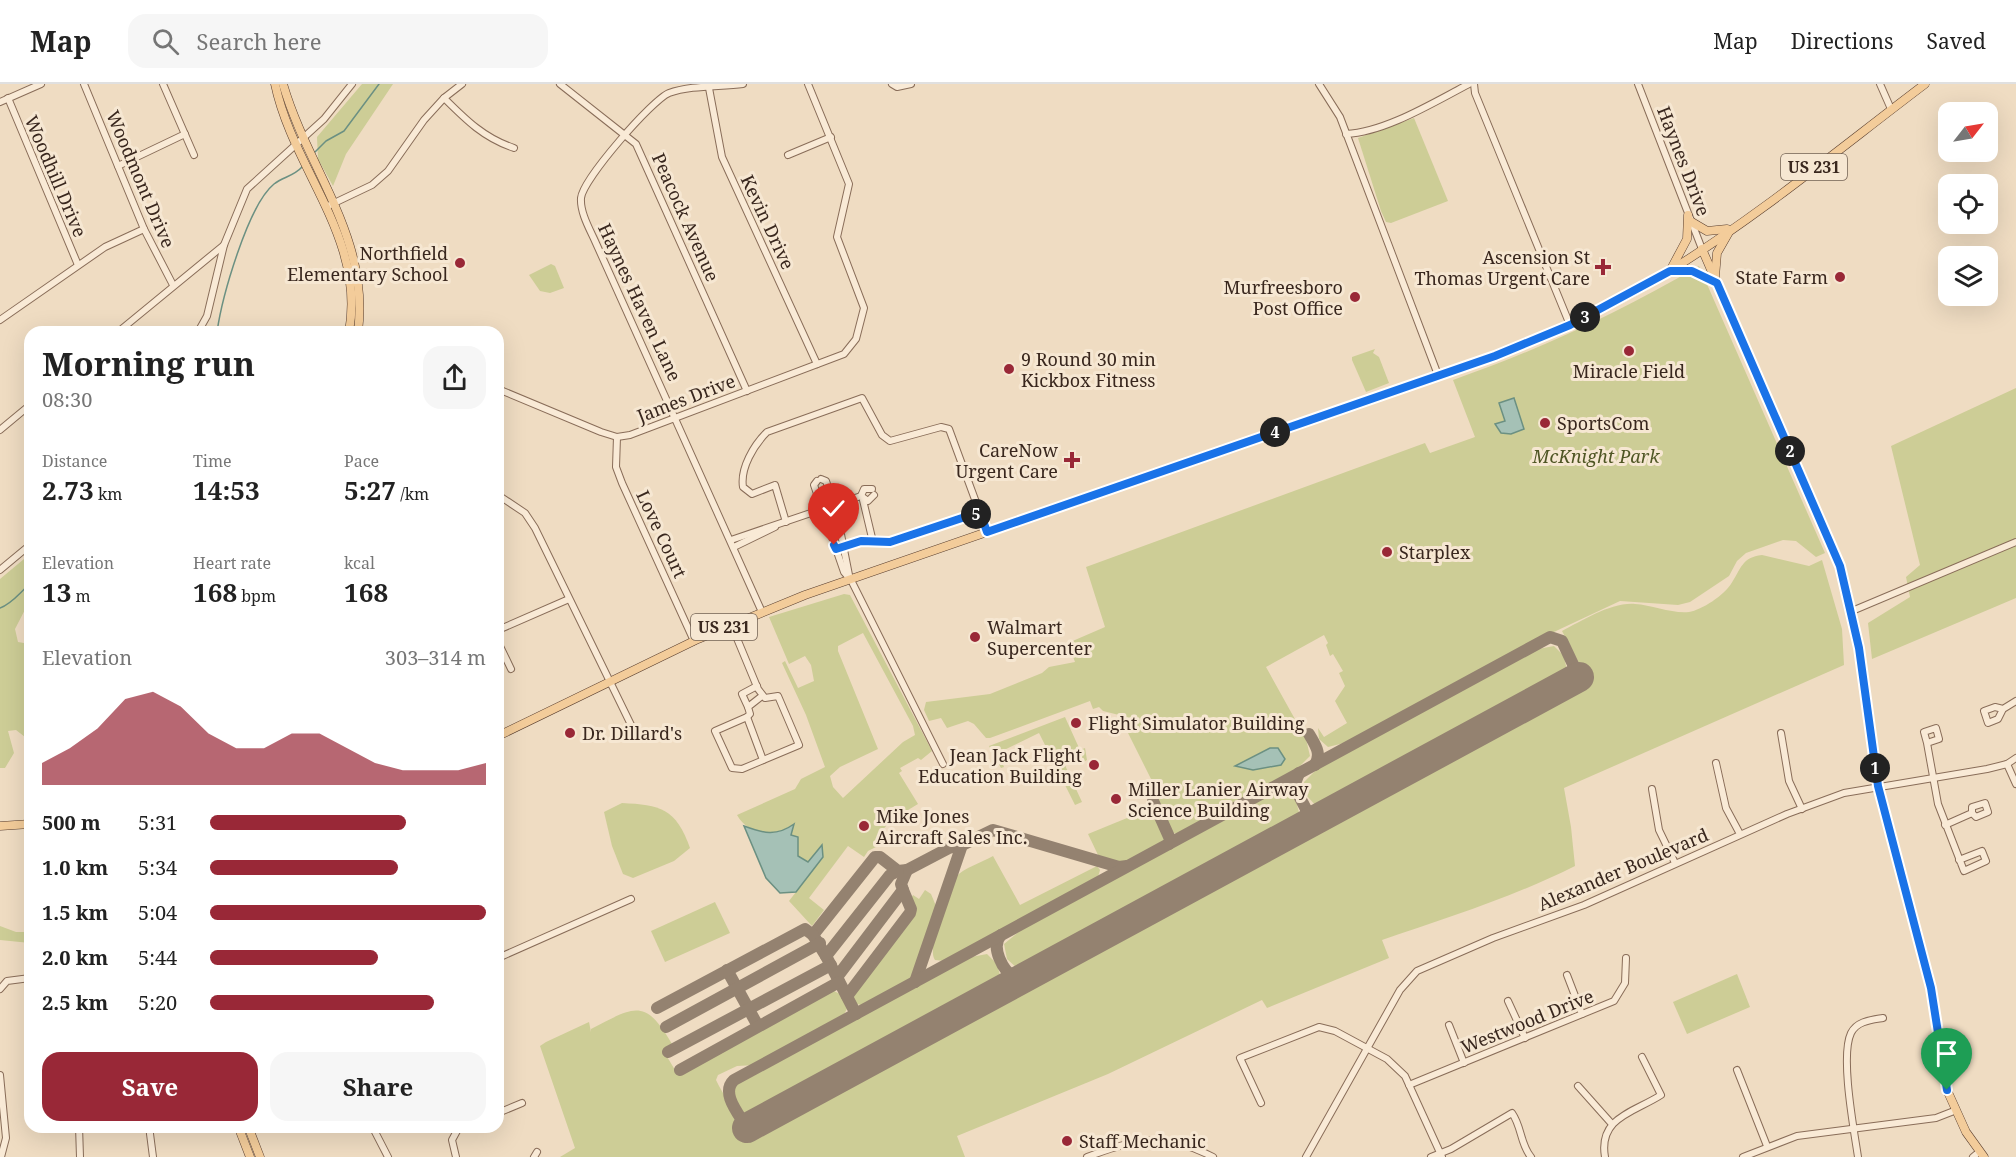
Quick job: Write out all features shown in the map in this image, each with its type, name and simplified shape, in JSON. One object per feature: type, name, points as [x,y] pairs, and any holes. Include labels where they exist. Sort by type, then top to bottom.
[{"type":"main road","points":[[275,84],[282,111],[300,141],[356,261],[360,291],[360,326]]},
{"type":"main road","points":[[283,84],[300,141]]},
{"type":"main road","name":"US 231","points":[[504,733],[694,641],[762,612],[1495,356],[1570,325],[1670,271],[1925,84]]},
{"type":"main road","points":[[330,205],[348,262],[352,285],[349,326]]},
{"type":"main road","points":[[1689,218],[1707,231],[1731,228]]},
{"type":"main road","points":[[1689,218],[1688,239],[1670,271],[1692,271],[1716,281]]},
{"type":"main road","points":[[1716,281],[1718,253],[1731,228]]},
{"type":"main road","points":[[1702,249],[1840,566],[1852,611],[1878,786],[1918,928],[1931,988],[1942,1068],[1954,1111],[1979,1155]]},
{"type":"main road","points":[[0,826],[24,824]]},
{"type":"main road","points":[[241,1133],[250,1157]]},
{"type":"main road","points":[[251,1133],[260,1157]]},
{"type":"street","points":[[0,102],[41,84]]},
{"type":"street","name":"Woodmont Drive","points":[[84,84],[144,229],[173,285]]},
{"type":"street","points":[[162,84],[194,155]]},
{"type":"street","points":[[201,326],[207,316],[224,245],[247,189],[330,113],[352,84]]},
{"type":"street","points":[[330,205],[372,185],[388,171],[424,120],[444,98],[462,84]]},
{"type":"street","name":"Peacock Avenue","points":[[560,84],[625,136],[641,153],[747,391]]},
{"type":"street","name":"Haynes Haven Lane","points":[[743,84],[686,89],[662,97],[591,177],[583,192],[582,206],[594,238],[762,612]]},
{"type":"street","name":"James Drive","points":[[504,391],[617,437],[630,435],[677,419],[844,354],[852,346],[864,308],[861,295],[837,237],[849,184],[808,84]]},
{"type":"street","points":[[894,85],[911,84]]},
{"type":"street","points":[[1319,84],[1340,117],[1438,375]]},
{"type":"street","points":[[1346,134],[1356,133],[1400,118],[1469,84]]},
{"type":"street","points":[[1474,84],[1475,93],[1570,325]]},
{"type":"street","name":"Haynes Drive","points":[[1638,84],[1702,249]]},
{"type":"street","points":[[1880,84],[1891,109]]},
{"type":"street","name":"Kevin Drive","points":[[709,88],[722,157],[817,364]]},
{"type":"street","name":"Woodhill Drive","points":[[8,98],[78,266]]},
{"type":"street","points":[[444,98],[475,129],[495,141],[514,148]]},
{"type":"street","points":[[118,166],[185,134]]},
{"type":"street","points":[[788,154],[831,137]]},
{"type":"street","points":[[0,320],[105,247],[144,229]]},
{"type":"street","points":[[125,326],[224,245]]},
{"type":"street","points":[[786,522],[775,485],[752,494],[743,487],[742,473],[758,442],[767,432],[862,398],[882,435],[890,441],[941,427],[949,429],[987,532]]},
{"type":"street","points":[[0,430],[24,410]]},
{"type":"street","name":"Love Court","points":[[617,437],[616,467],[619,475],[694,641]]},
{"type":"street","points":[[839,547],[835,505],[826,481],[819,480],[814,485],[850,580],[943,764]]},
{"type":"street","points":[[732,544],[835,505],[862,498],[870,501],[873,492],[864,489],[862,498],[873,542]]},
{"type":"street","points":[[504,499],[525,513],[536,528],[635,733]]},
{"type":"street","points":[[839,547],[861,541],[881,543],[900,540],[980,512]]},
{"type":"street","points":[[1852,611],[2016,542]]},
{"type":"street","points":[[0,570],[24,550]]},
{"type":"street","points":[[504,627],[569,598]]},
{"type":"street","points":[[731,624],[762,696],[768,698],[778,696],[799,745],[742,769],[732,768],[715,731],[750,714],[742,694],[757,686]]},
{"type":"street","points":[[504,654],[511,669]]},
{"type":"street","points":[[748,707],[762,696]]},
{"type":"street","points":[[2003,709],[2016,701]]},
{"type":"street","points":[[747,717],[764,760]]},
{"type":"street","points":[[1781,734],[1789,781],[1802,809]]},
{"type":"street","points":[[1927,743],[1945,825],[1959,860]]},
{"type":"street","name":"Alexander Boulevard","points":[[1306,1157],[1400,990],[1417,971],[1523,927],[1584,905],[1740,834],[1844,793],[2007,764],[2016,758]]},
{"type":"street","points":[[1716,763],[1726,808],[1740,834]]},
{"type":"street","points":[[2007,764],[2016,784]]},
{"type":"street","points":[[1652,789],[1659,830],[1675,862]]},
{"type":"street","points":[[1945,825],[1972,813]]},
{"type":"street","points":[[504,955],[631,899]]},
{"type":"street","name":"Westwood Drive","points":[[1409,1086],[1614,1001],[1625,983],[1626,958]]},
{"type":"street","points":[[1567,975],[1582,1014]]},
{"type":"street","points":[[0,989],[7,981],[24,979]]},
{"type":"street","points":[[1508,1001],[1525,1038]]},
{"type":"street","points":[[1858,1157],[1846,1056],[1852,1032],[1865,1020],[1883,1018]]},
{"type":"street","points":[[1449,1025],[1464,1063]]},
{"type":"street","points":[[1261,1103],[1240,1058],[1319,1028],[1335,1031],[1386,1059],[1405,1076],[1441,1155]]},
{"type":"street","points":[[1605,1157],[1605,1136],[1611,1123],[1622,1114],[1644,1106],[1661,1095],[1642,1057]]},
{"type":"street","points":[[1737,1070],[1767,1146]]},
{"type":"street","points":[[0,1075],[6,1138],[1,1157]]},
{"type":"street","points":[[1578,1086],[1611,1123]]},
{"type":"street","points":[[504,1110],[522,1102]]},
{"type":"street","points":[[1743,1157],[1797,1136],[1936,1118],[1954,1111]]},
{"type":"street","points":[[1431,1157],[1441,1155],[1512,1113],[1520,1124],[1524,1147],[1531,1157]]},
{"type":"street","points":[[79,1133],[80,1157]]},
{"type":"street","points":[[150,1133],[153,1157]]},
{"type":"street","points":[[376,1133],[388,1157]]},
{"type":"street","points":[[456,1133],[452,1140],[456,1157]]},
{"type":"street","points":[[1087,1157],[1121,1144],[1152,1139],[1189,1146],[1213,1157]]},
{"type":"green space","points":[[362,84],[393,84],[346,154],[333,186],[318,159],[317,137]]},
{"type":"green space","points":[[1414,118],[1448,201],[1391,223],[1386,222],[1358,138]]},
{"type":"green space","points":[[551,264],[555,266],[564,288],[550,293],[540,291],[529,275]]},
{"type":"green space","name":"McKnight Park","points":[[1699,266],[1825,553],[1816,557],[1796,541],[1783,540],[1746,553],[1737,561],[1729,576],[1690,602],[1678,605],[1620,601],[1524,646],[1348,742],[1328,747],[1319,739],[1318,728],[1324,737],[1347,723],[1335,701],[1345,686],[1339,673],[1343,671],[1333,654],[1330,656],[1324,635],[1266,667],[1306,739],[1310,756],[1294,772],[1179,834],[1172,833],[1156,797],[1157,791],[1119,715],[1103,711],[1099,707],[1093,709],[1090,701],[990,738],[986,738],[974,724],[968,721],[947,728],[941,718],[929,721],[924,710],[926,702],[990,694],[1042,673],[1049,667],[1075,662],[1068,643],[1105,627],[1086,567],[1425,443],[1430,453],[1475,437],[1453,380],[1579,329]]},
{"type":"green space","points":[[1375,349],[1373,353],[1379,357],[1389,383],[1366,392],[1352,357]]},
{"type":"green space","points":[[2016,388],[2016,598],[1872,659],[1868,623],[1910,597],[1906,577],[1920,565],[1891,446]]},
{"type":"green space","points":[[1762,555],[1809,566],[1822,560],[1842,629],[1844,665],[1564,788],[1575,866],[1504,897],[1382,940],[1389,958],[1267,1008],[1262,1000],[1108,1074],[957,1136],[965,1157],[560,1157],[575,1148],[540,1046],[546,1042],[589,1022],[591,1032],[591,1029],[618,1015],[638,1011],[646,1013],[663,1029],[672,1044],[663,1050],[678,1075],[832,990],[842,995],[848,1007],[842,1018],[755,1065],[737,1066],[718,1075],[716,1080],[749,1139],[1589,682],[1562,631],[1597,613],[1626,604],[1676,612],[1694,611],[1723,593],[1746,561]]},
{"type":"green space","points":[[24,559],[24,612],[15,629],[18,642],[24,643],[24,736],[16,730],[8,731],[14,753],[5,768],[0,768],[0,579]]},
{"type":"green space","points":[[844,594],[850,595],[932,751],[921,760],[918,758],[900,768],[902,771],[899,773],[918,804],[886,826],[880,838],[880,845],[868,851],[864,857],[848,846],[809,898],[824,910],[812,926],[789,901],[823,857],[821,846],[808,862],[798,856],[798,838],[791,836],[793,825],[770,833],[755,831],[742,822],[737,815],[795,789],[801,779],[825,767],[806,715],[782,663],[785,661],[798,688],[814,681],[811,665],[805,656],[789,664],[769,617]],"holes":[[[863,633],[913,726],[915,735],[903,742],[843,798],[833,787],[830,776],[840,767],[878,749],[838,651],[838,646]]]},
{"type":"green space","points":[[1554,646],[1564,656],[1567,671],[1317,807],[1307,796],[1304,782],[1319,767],[1533,650]]},
{"type":"green space","points":[[1065,717],[1080,750],[1085,748],[1087,760],[1080,764],[1076,758],[1064,763],[1082,802],[1075,805],[1039,733],[998,753],[1004,767],[1001,768],[989,746]]},
{"type":"green space","points":[[1285,792],[1296,801],[1300,816],[1018,969],[1007,959],[1004,944],[1027,925],[1232,816],[1223,819],[1265,795]]},
{"type":"green space","points":[[622,803],[647,805],[665,811],[679,824],[690,848],[674,861],[633,878],[623,874],[612,846],[604,812]]},
{"type":"green space","points":[[1149,809],[1153,810],[1165,838],[1164,841],[1124,863],[1099,857],[1088,834]]},
{"type":"green space","points":[[993,856],[1020,905],[1097,866],[1100,870],[1098,877],[1093,881],[945,961],[935,960],[933,944],[935,932],[952,883],[963,871]]},
{"type":"green space","points":[[925,890],[931,894],[936,906],[915,974],[908,982],[864,1006],[854,1003],[854,992],[915,914],[910,900],[913,895],[919,899]]},
{"type":"green space","points":[[715,902],[730,933],[665,962],[651,931]]},
{"type":"green space","points":[[0,926],[16,932],[24,932],[24,942],[0,940]]},
{"type":"green space","points":[[987,954],[997,964],[1001,979],[751,1115],[742,1112],[733,1097],[735,1084],[966,958]]},
{"type":"green space","points":[[1737,974],[1750,1007],[1687,1034],[1673,1002]]},
{"type":"shaded area","points":[[1514,398],[1524,429],[1511,434],[1501,433],[1495,424],[1505,421],[1499,403]]},
{"type":"shaded area","points":[[1270,748],[1278,748],[1285,759],[1281,765],[1253,770],[1235,766]]},
{"type":"shaded area","points":[[794,824],[791,835],[798,837],[798,856],[808,862],[822,845],[823,857],[796,892],[780,893],[766,878],[744,826],[769,833],[781,831]]},
{"type":"waterway","points":[[315,152],[326,141],[344,131],[379,84]]},
{"type":"waterway","points":[[218,326],[230,275],[255,211],[264,195],[274,184],[302,167]]},
{"type":"waterway","points":[[0,608],[24,590]]},
{"type":"taxiway","points":[[747,1128],[730,1097],[730,1085],[734,1080],[1550,637],[1562,641],[1579,677]]},
{"type":"taxiway","points":[[1309,734],[1318,753],[1315,765]]},
{"type":"taxiway","points":[[1299,773],[1294,786],[1309,815],[1302,826]]},
{"type":"taxiway","points":[[1153,801],[1170,839],[1169,844]]},
{"type":"taxiway","points":[[1308,811],[1317,816],[1324,814]]},
{"type":"taxiway","points":[[915,982],[962,845],[993,830],[1119,867],[1127,866]]},
{"type":"taxiway","points":[[907,870],[949,848],[962,845]]},
{"type":"taxiway","points":[[826,956],[813,935],[875,857],[880,857],[898,871],[907,870],[901,884],[903,890],[837,977]]},
{"type":"taxiway","points":[[856,1014],[826,956],[890,875],[898,871]]},
{"type":"taxiway","points":[[847,996],[910,913],[911,909],[903,890]]},
{"type":"taxiway","points":[[657,1008],[805,929],[813,935]]},
{"type":"taxiway","points":[[1001,935],[997,952],[1002,964],[1015,978],[1027,975]]},
{"type":"taxiway","points":[[666,1027],[820,943]]},
{"type":"taxiway","points":[[668,1052],[831,965]]},
{"type":"taxiway","points":[[727,970],[758,1026]]},
{"type":"taxiway","points":[[680,1070],[839,982]]},
{"type":"runway","points":[[747,1128],[1579,677]]},
{"type":"place","name":"Northfield Elementary School","points":[[460,263]]},
{"type":"place","name":"Ascension St Thomas Urgent Care","points":[[1603,267]]},
{"type":"place","name":"State Farm","points":[[1840,277]]},
{"type":"place","name":"Murfreesboro Post Office","points":[[1355,297]]},
{"type":"place","name":"Miracle Field","points":[[1629,351]]},
{"type":"place","name":"9 Round 30 min Kickbox Fitness","points":[[1009,369]]},
{"type":"place","name":"SportsCom","points":[[1545,423]]},
{"type":"place","name":"CareNow Urgent Care","points":[[1072,460]]},
{"type":"place","name":"Starplex","points":[[1387,552]]},
{"type":"place","name":"Walmart Supercenter","points":[[975,637]]},
{"type":"place","name":"Flight Simulator Building","points":[[1076,723]]},
{"type":"place","name":"Dr. Dillard's","points":[[570,733]]},
{"type":"place","name":"Jean Jack Flight Education Building","points":[[1094,765]]},
{"type":"place","name":"Miller Lanier Airway Science Building","points":[[1116,799]]},
{"type":"place","name":"Mike Jones Aircraft Sales Inc.","points":[[864,826]]},
{"type":"place","name":"Staff Mechanic","points":[[1067,1141]]},
{"type":"route","points":[[834,545],[836,549],[861,541],[881,543],[900,540],[980,512],[987,532],[1495,356],[1570,325],[1670,271],[1701,273],[1717,283],[1840,566],[1859,648],[1878,786],[1918,928],[1931,988],[1947,1090]]}]
